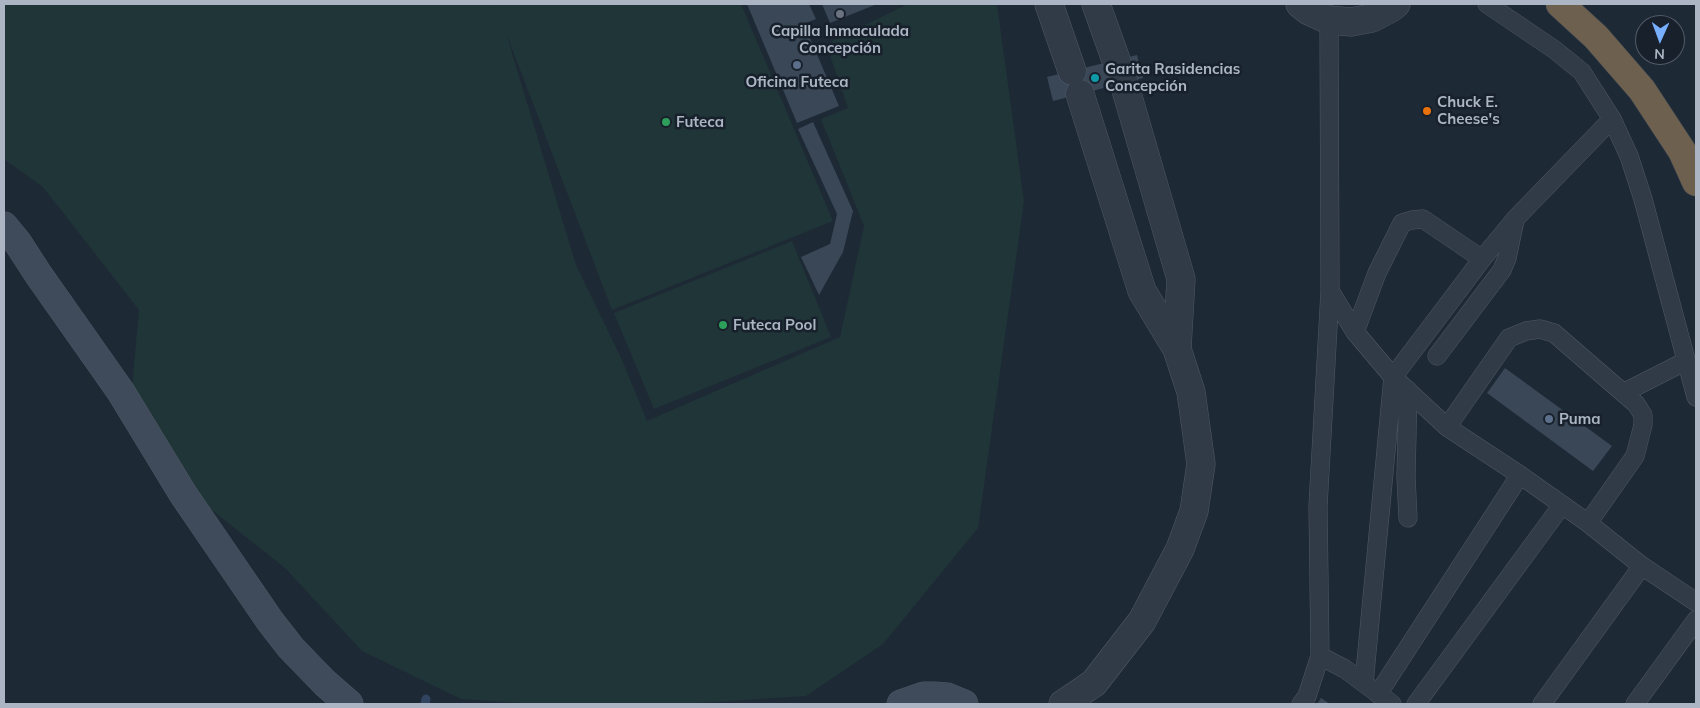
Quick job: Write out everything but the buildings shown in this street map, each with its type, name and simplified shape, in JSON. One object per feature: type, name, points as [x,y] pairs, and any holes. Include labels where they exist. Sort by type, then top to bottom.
[{"type":"highway","points":[[1560,4],[1596,37],[1642,90],[1682,151],[1696,182]]},
{"type":"street","points":[[1063,704],[1094,683],[1142,621],[1180,549],[1194,510],[1201,464],[1191,392],[1177,349],[1142,291],[1076,82],[1050,8],[1082,4]]},
{"type":"street","points":[[1096,4],[1120,71],[1181,279],[1177,349]]},
{"type":"street","points":[[1300,4],[1309,11],[1329,20],[1351,22],[1372,18],[1396,4]]},
{"type":"street","points":[[4,226],[18,243],[120,392],[183,494],[270,621],[291,648],[325,683],[349,704]]},
{"type":"street","points":[[901,704],[924,696],[947,697],[964,704]]},
{"type":"lane","points":[[1487,4],[1554,50],[1582,72],[1612,119],[1629,156],[1643,199],[1696,397]]},
{"type":"lane","points":[[1301,704],[1307,696],[1320,656],[1318,506],[1330,291],[1329,20]]},
{"type":"lane","points":[[1364,683],[1393,377],[1482,259],[1516,218],[1612,119]]},
{"type":"lane","points":[[1437,356],[1502,270],[1507,258],[1516,218]]},
{"type":"lane","points":[[1355,332],[1377,273],[1402,223],[1423,219],[1482,259]]},
{"type":"lane","points":[[1330,291],[1355,332],[1393,377],[1447,427],[1520,475],[1588,523],[1642,566],[1696,602]]},
{"type":"lane","points":[[1447,427],[1510,338],[1526,331],[1540,329],[1554,333],[1636,404],[1643,416],[1643,425],[1635,456],[1588,523]]},
{"type":"lane","points":[[1623,393],[1686,361]]},
{"type":"lane","points":[[1408,390],[1406,477],[1408,518]]},
{"type":"lane","points":[[1378,694],[1520,475]]},
{"type":"lane","points":[[1416,704],[1562,505]]},
{"type":"lane","points":[[1542,704],[1642,566]]},
{"type":"lane","points":[[1636,704],[1696,620]]},
{"type":"lane","points":[[1320,656],[1345,669],[1392,704]]},
{"type":"green space","points":[[4,4],[494,4],[495,7],[495,4],[741,4],[833,221],[612,310],[506,33],[576,265],[623,362],[647,421],[840,337],[864,226],[821,119],[848,108],[826,44],[908,4],[997,4],[1024,201],[978,528],[883,644],[806,696],[682,704],[535,704],[461,699],[362,651],[285,568],[188,491],[131,399],[139,310],[43,187],[4,159]]},
{"type":"green space","name":"Futeca Pool","points":[[792,241],[831,337],[654,409],[614,313]]},
{"type":"waterway","points":[[425,704],[426,699]]},
{"type":"place","name":"Capilla Inmaculada Concepción","points":[[840,14]]},
{"type":"place","name":"Oficina Futeca","points":[[797,65]]},
{"type":"place","name":"Garita Rasidencias Concepción","points":[[1095,78]]},
{"type":"place","name":"Chuck E. Cheese's","points":[[1427,111]]},
{"type":"place","name":"Futeca","points":[[666,122]]},
{"type":"place","name":"Futeca Pool","points":[[723,325]]},
{"type":"place","name":"Puma","points":[[1549,419]]}]
